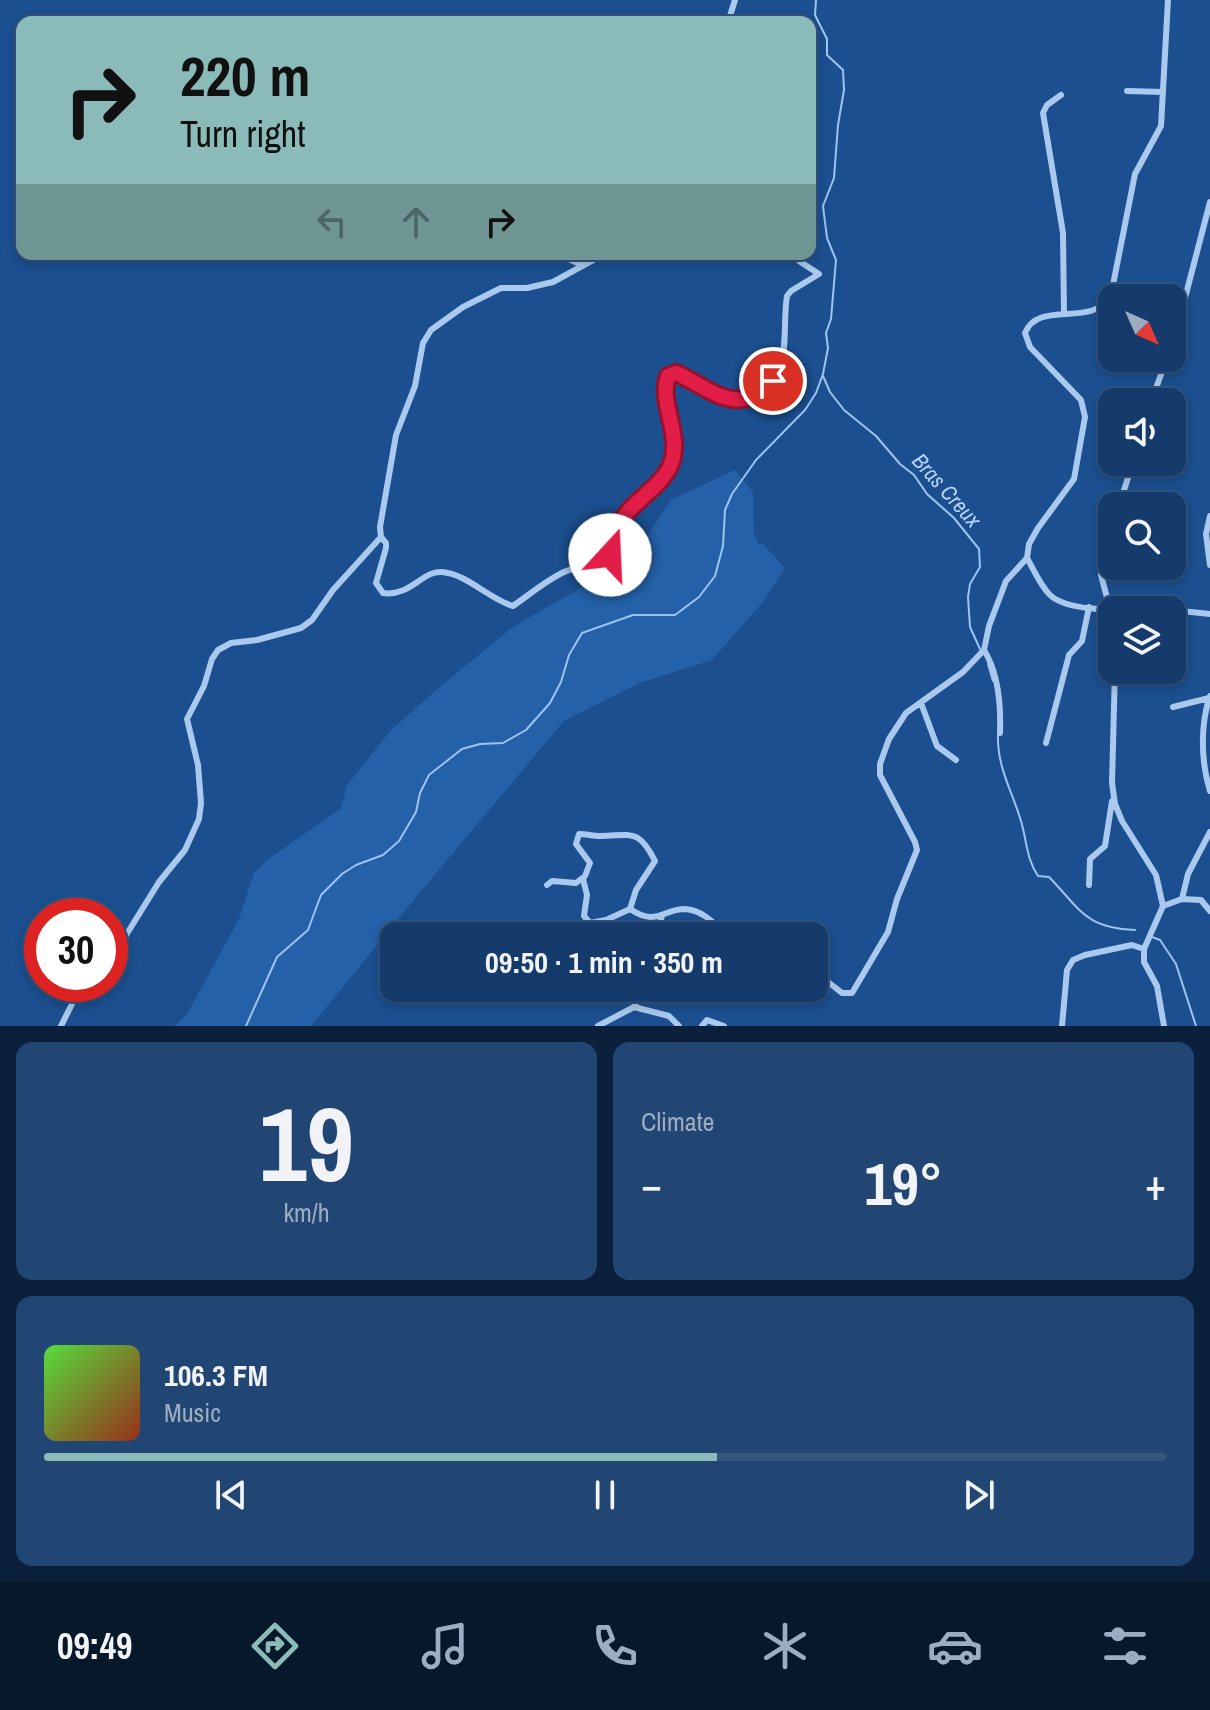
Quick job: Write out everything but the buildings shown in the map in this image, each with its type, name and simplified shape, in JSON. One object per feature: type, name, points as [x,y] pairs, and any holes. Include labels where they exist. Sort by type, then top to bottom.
[{"type":"street","points":[[828,982],[842,993],[849,994],[856,988],[888,932],[897,899],[915,857],[915,842],[884,785],[880,764],[889,739],[904,716],[963,672],[984,650],[989,626],[1006,581],[1027,558],[1029,544],[1038,528],[1074,479],[1085,417],[1083,403],[1030,347],[1025,338],[1026,329],[1032,321],[1096,311],[1106,304],[1111,295],[1135,174],[1161,126],[1168,0]]},
{"type":"street","points":[[1127,91],[1163,92]]},
{"type":"street","points":[[1061,95],[1047,105],[1043,113],[1063,233],[1064,314]]},
{"type":"street","points":[[1186,294],[1210,202]]},
{"type":"street","points":[[571,260],[582,265]]},
{"type":"street","points":[[592,260],[553,282],[527,288],[501,288],[463,307],[431,330],[423,343],[415,386],[396,435],[380,527],[386,548],[376,583],[383,593],[415,586],[427,576],[443,572],[513,606],[564,572],[610,555],[620,522],[665,474],[673,457],[673,422],[666,388],[668,376],[676,373],[720,398],[756,395],[765,389],[779,372],[785,354],[787,296],[819,274],[800,260]]},
{"type":"street","points":[[1210,516],[1206,534],[1210,565]]},
{"type":"street","points":[[128,932],[159,882],[185,850],[199,819],[198,765],[187,719],[204,686],[212,659],[224,645],[301,628],[312,620],[333,590],[381,537]]},
{"type":"street","points":[[1027,558],[1051,597],[1098,608]]},
{"type":"street","points":[[1046,743],[1069,655],[1082,641],[1089,607]]},
{"type":"street","points":[[1186,612],[1210,614]]},
{"type":"street","points":[[984,650],[991,662],[999,695],[1000,733]]},
{"type":"street","points":[[1089,885],[1090,859],[1106,844],[1113,794],[1115,684]]},
{"type":"street","points":[[1173,707],[1209,697],[1203,745],[1210,791]]},
{"type":"street","points":[[921,703],[937,746],[956,760]]},
{"type":"street","points":[[1113,794],[1122,821],[1156,875],[1163,906],[1144,949],[1144,962],[1157,986],[1164,1026]]},
{"type":"street","points":[[1182,899],[1188,874],[1210,832]]},
{"type":"street","points":[[547,885],[552,881],[576,883],[583,879],[590,863],[576,844],[579,834],[631,834],[655,861],[636,890],[630,909],[606,920],[590,923],[584,916],[587,895],[583,879]]},
{"type":"street","points":[[1163,906],[1182,899],[1198,898],[1210,911]]},
{"type":"street","points":[[630,909],[647,917],[689,909],[712,922]]},
{"type":"street","points":[[660,922],[662,916]]},
{"type":"street","points":[[1062,1026],[1067,970],[1073,960],[1132,945],[1144,949]]},
{"type":"street","points":[[61,1026],[73,1002]]},
{"type":"street","points":[[598,1026],[634,1007],[636,1002]]},
{"type":"street","points":[[634,1007],[669,1016],[679,1026]]},
{"type":"street","points":[[702,1026],[707,1020],[724,1026]]},
{"type":"shaded area","points":[[735,470],[753,492],[754,534],[759,544],[762,543],[785,568],[763,602],[712,660],[640,683],[564,721],[396,922],[380,922],[380,941],[311,1026],[175,1026],[187,1014],[239,919],[254,873],[267,860],[341,808],[347,785],[391,730],[442,685],[514,626],[588,584],[637,551],[671,500]]},
{"type":"waterway","points":[[816,0],[816,16]]},
{"type":"waterway","points":[[246,1026],[277,957],[308,930],[321,895],[342,874],[383,855],[399,841],[416,812],[420,793],[429,775],[462,749],[503,743],[526,730],[550,703],[561,682],[569,655],[582,633],[633,615],[675,615],[699,597],[715,576],[723,546],[725,510],[732,494],[756,460],[805,410],[816,393],[828,348],[826,333],[831,319],[836,260],[827,238],[823,206],[834,178],[844,90],[843,70],[827,55],[827,39],[816,17]]},
{"type":"waterway","name":"Bras Creux","points":[[823,376],[830,392],[844,410],[876,436],[914,475],[927,494],[954,518],[979,549],[980,567],[970,584],[968,597],[970,627],[980,649]]},
{"type":"waterway","name":"Bras Creux","points":[[988,664],[993,681]]},
{"type":"waterway","name":"Bras Creux","points":[[998,735],[1002,768],[1021,821],[1031,863],[1038,876],[1049,877],[1077,908],[1094,921],[1118,929],[1135,930]]},
{"type":"waterway","name":"Bras Creux","points":[[1152,937],[1160,940],[1176,964],[1196,1026]]},
{"type":"route","points":[[610,555],[620,522],[665,474],[673,457],[673,422],[666,388],[668,376],[676,373],[720,398],[730,399],[756,395],[773,381]]}]
